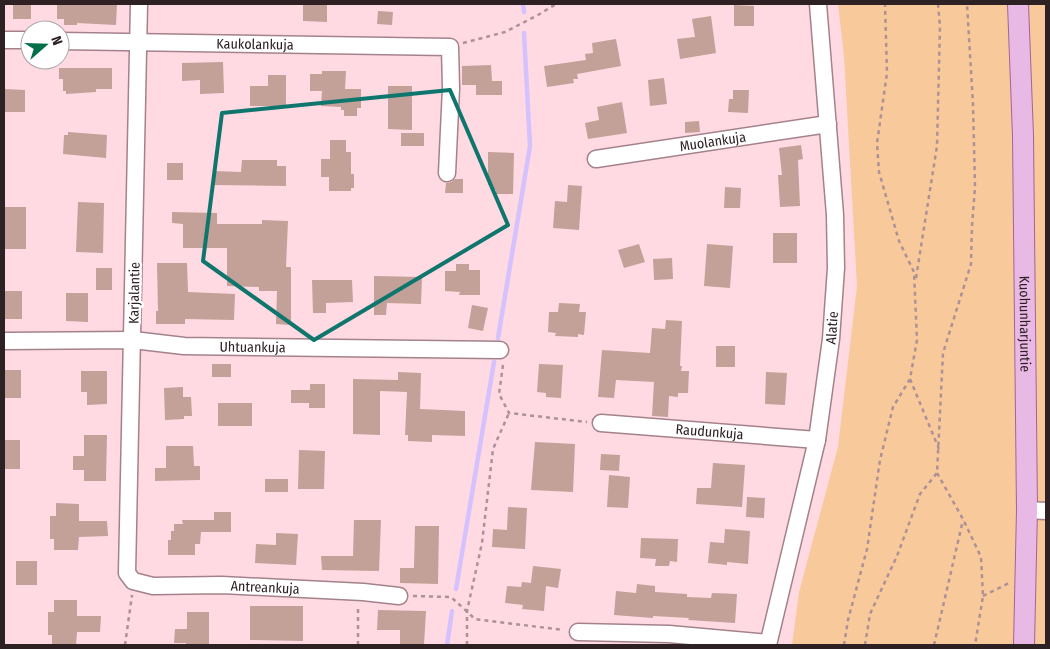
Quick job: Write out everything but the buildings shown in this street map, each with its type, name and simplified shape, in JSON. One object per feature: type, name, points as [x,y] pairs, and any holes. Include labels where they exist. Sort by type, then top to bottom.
[{"type":"main road","name":"Kuohunharjuntie","points":[[1018,4],[1036,510],[1026,574],[1024,645]]},
{"type":"street","name":"Karjalantie","points":[[133,581],[128,573],[139,4]]},
{"type":"street","name":"Alatie","points":[[768,644],[817,440],[831,339],[836,268],[835,215],[818,4]]},
{"type":"street","points":[[4,40],[20,40]]},
{"type":"street","name":"Kaukolankuja","points":[[70,41],[450,47]]},
{"type":"street","points":[[447,174],[451,88],[450,47]]},
{"type":"street","name":"Muolankuja","points":[[596,159],[828,124]]},
{"type":"street","name":"Uhtuankuja","points":[[4,341],[133,340],[184,346],[500,350]]},
{"type":"street","name":"Raudunkuja","points":[[601,424],[817,440]]},
{"type":"street","name":"Antreankuja","points":[[133,581],[153,586],[222,585],[363,592],[399,596]]},
{"type":"street","points":[[578,632],[668,634],[768,644]]},
{"type":"path","points":[[450,47],[505,32],[556,4]]},
{"type":"path","points":[[844,645],[848,620],[867,549],[880,460],[893,407],[910,378],[917,340],[914,272],[899,241],[879,172],[877,143],[887,73],[885,4]]},
{"type":"path","points":[[914,285],[937,146],[940,26],[938,4]]},
{"type":"path","points":[[864,645],[870,614],[897,556],[920,494],[937,473],[943,353],[971,264],[975,178],[967,4]]},
{"type":"path","points":[[500,350],[504,363],[499,394],[509,413]]},
{"type":"path","points":[[910,378],[939,449]]},
{"type":"path","points":[[509,413],[601,424]]},
{"type":"path","points":[[466,645],[467,611],[482,542],[493,449],[509,413]]},
{"type":"path","points":[[937,473],[963,519],[981,557],[983,596],[975,645]]},
{"type":"path","points":[[934,645],[963,519]]},
{"type":"path","points":[[983,596],[1026,574]]},
{"type":"path","points":[[125,645],[133,581]]},
{"type":"path","points":[[358,645],[358,606],[363,592]]},
{"type":"path","points":[[399,596],[451,597],[475,618],[578,632]]},
{"type":"highlighted area","points":[[450,90],[508,225],[314,340],[203,261],[222,113]]},
{"type":"shaded area","points":[[838,4],[1046,4],[1046,645],[792,645],[799,592],[838,447],[857,286],[844,56]]},
{"type":"waterway","points":[[523,4],[524,12]]},
{"type":"waterway","points":[[498,338],[530,146],[524,33]]},
{"type":"waterway","points":[[456,589],[494,362]]},
{"type":"waterway","points":[[447,645],[452,611]]}]
